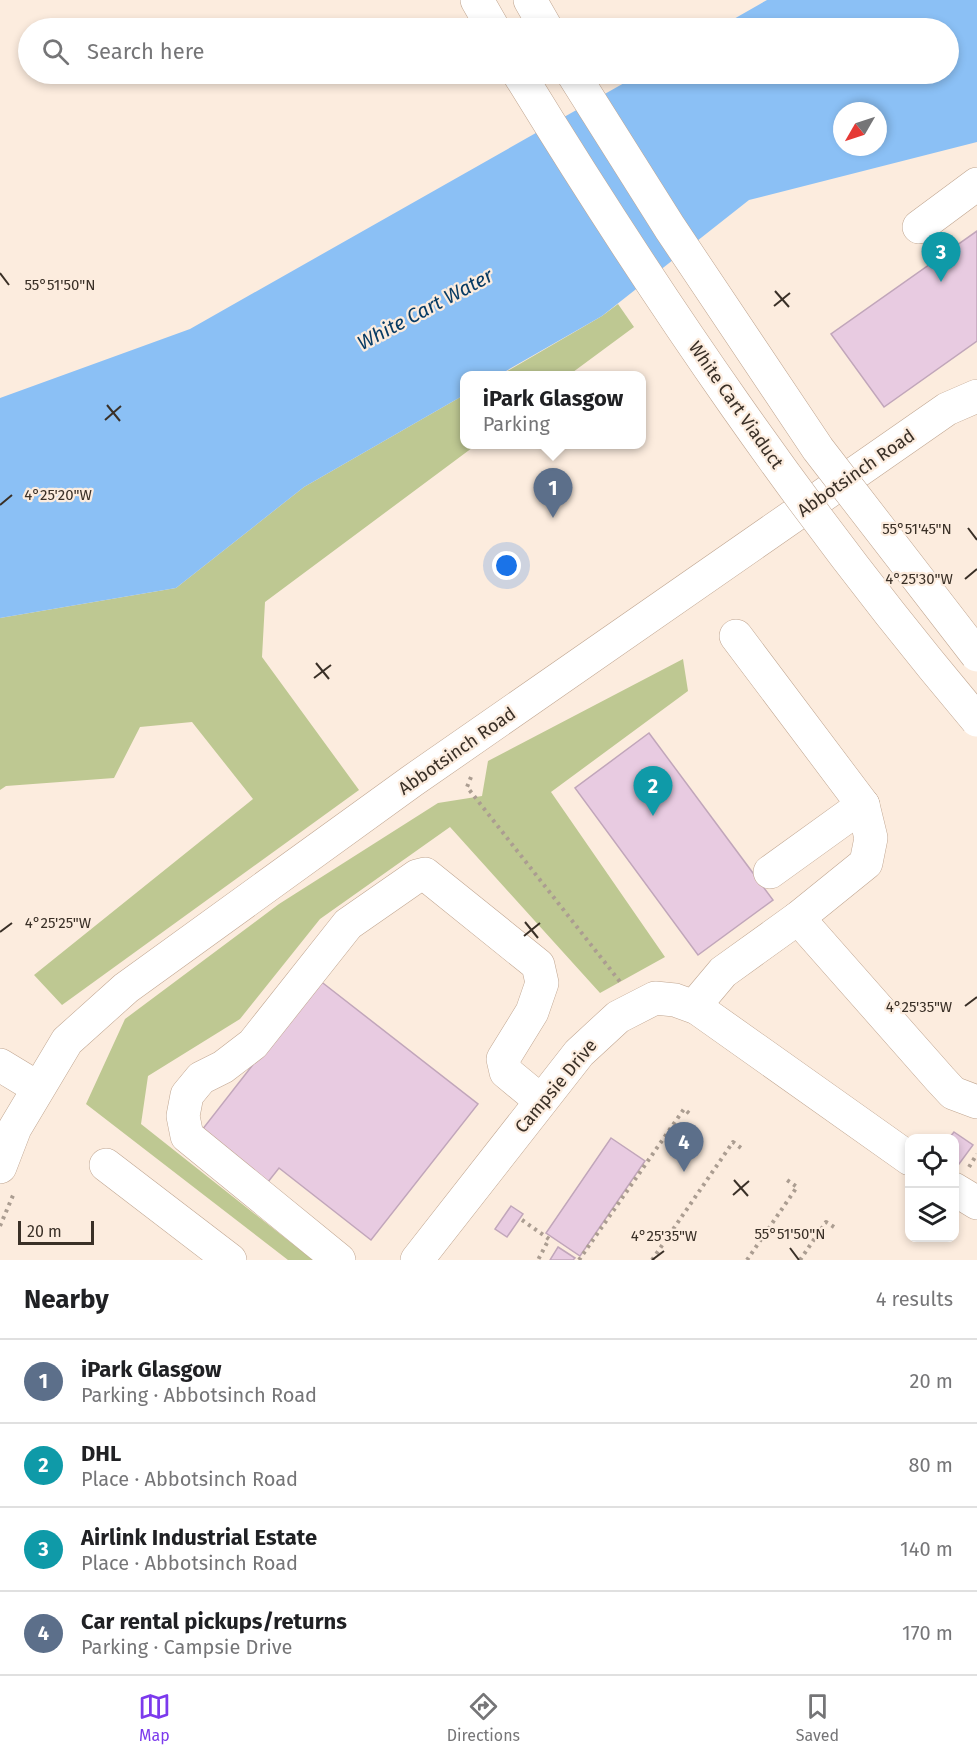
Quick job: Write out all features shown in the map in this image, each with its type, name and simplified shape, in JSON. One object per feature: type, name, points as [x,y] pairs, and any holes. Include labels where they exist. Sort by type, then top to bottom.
[{"type":"main road","points":[[477,0],[487,18]]},
{"type":"main road","points":[[530,0],[540,18]]},
{"type":"main road","name":"White Cart Viaduct","points":[[525,84],[591,191],[719,384],[842,550],[977,720]]},
{"type":"main road","points":[[579,84],[664,219],[818,449],[977,655]]},
{"type":"main road","points":[[919,227],[977,184]]},
{"type":"main road","name":"Abbotsinch Road","points":[[8,1177],[15,1128],[67,1041],[126,988],[483,732],[947,409],[977,396]]},
{"type":"main road","points":[[697,1008],[702,997],[723,972],[798,918],[866,862],[871,838],[863,805],[736,636]]},
{"type":"main road","points":[[770,872],[863,805]]},
{"type":"main road","points":[[339,1260],[187,1136],[183,1116],[187,1095],[201,1078],[222,1067],[253,1044],[348,924],[417,876],[425,874],[538,965],[542,983],[532,1012],[503,1059],[506,1072],[541,1101]]},
{"type":"main road","points":[[798,918],[940,1079],[954,1093],[977,1102]]},
{"type":"main road","name":"Campsie Drive","points":[[417,1260],[579,1053],[618,1017],[638,1004],[654,998],[675,1000],[697,1008],[905,1155]]},
{"type":"main road","points":[[0,1065],[38,1088]]},
{"type":"main road","points":[[106,1165],[230,1260]]},
{"type":"path","points":[[483,732],[467,787],[638,1004]]},
{"type":"path","points":[[579,1260],[684,1109],[690,1114]]},
{"type":"path","points":[[651,1260],[733,1142],[741,1148]]},
{"type":"path","points":[[0,1226],[8,1177]]},
{"type":"path","points":[[747,1260],[797,1187],[787,1180]]},
{"type":"path","points":[[522,1220],[549,1239],[538,1260]]},
{"type":"path","points":[[800,1260],[826,1222],[834,1227]]},
{"type":"green space","points":[[618,304],[634,327],[574,371],[508,371],[602,316]]},
{"type":"green space","points":[[460,397],[460,449],[471,449],[265,602],[262,657],[359,790],[62,1005],[34,975],[253,799],[192,722],[140,727],[114,778],[6,786],[0,790],[0,618],[176,588],[304,487]]},
{"type":"green space","points":[[683,659],[688,691],[551,792],[665,957],[600,993],[450,827],[320,919],[240,1019],[148,1076],[141,1124],[313,1260],[288,1260],[86,1104],[125,1019],[279,904],[438,803],[482,796],[488,761]]},
{"type":"water","name":"White Cart Water","points":[[767,0],[977,0],[977,142],[749,200],[602,316],[506,371],[460,371],[460,397],[304,487],[176,588],[0,618],[0,398],[190,329],[622,84],[959,84],[959,18],[736,18]]},
{"type":"building","points":[[977,231],[977,341],[884,407],[831,334]]},
{"type":"building","points":[[649,733],[773,900],[698,955],[575,788]]},
{"type":"building","points":[[319,980],[478,1104],[371,1240],[279,1168],[264,1187],[198,1135]]},
{"type":"building","points":[[959,1135],[973,1145],[959,1164]]},
{"type":"building","points":[[611,1138],[645,1161],[580,1256],[546,1233]]},
{"type":"building","points":[[511,1206],[523,1214],[507,1237],[495,1229]]},
{"type":"building","points":[[558,1247],[575,1258],[573,1260],[550,1260]]},
{"type":"place","name":"Airlink Industrial Estate","points":[[941,282]]},
{"type":"place","name":"iPark Glasgow","points":[[553,518]]},
{"type":"place","name":"DHL","points":[[653,816]]},
{"type":"place","name":"Car rental pickups/returns","points":[[684,1172]]}]
